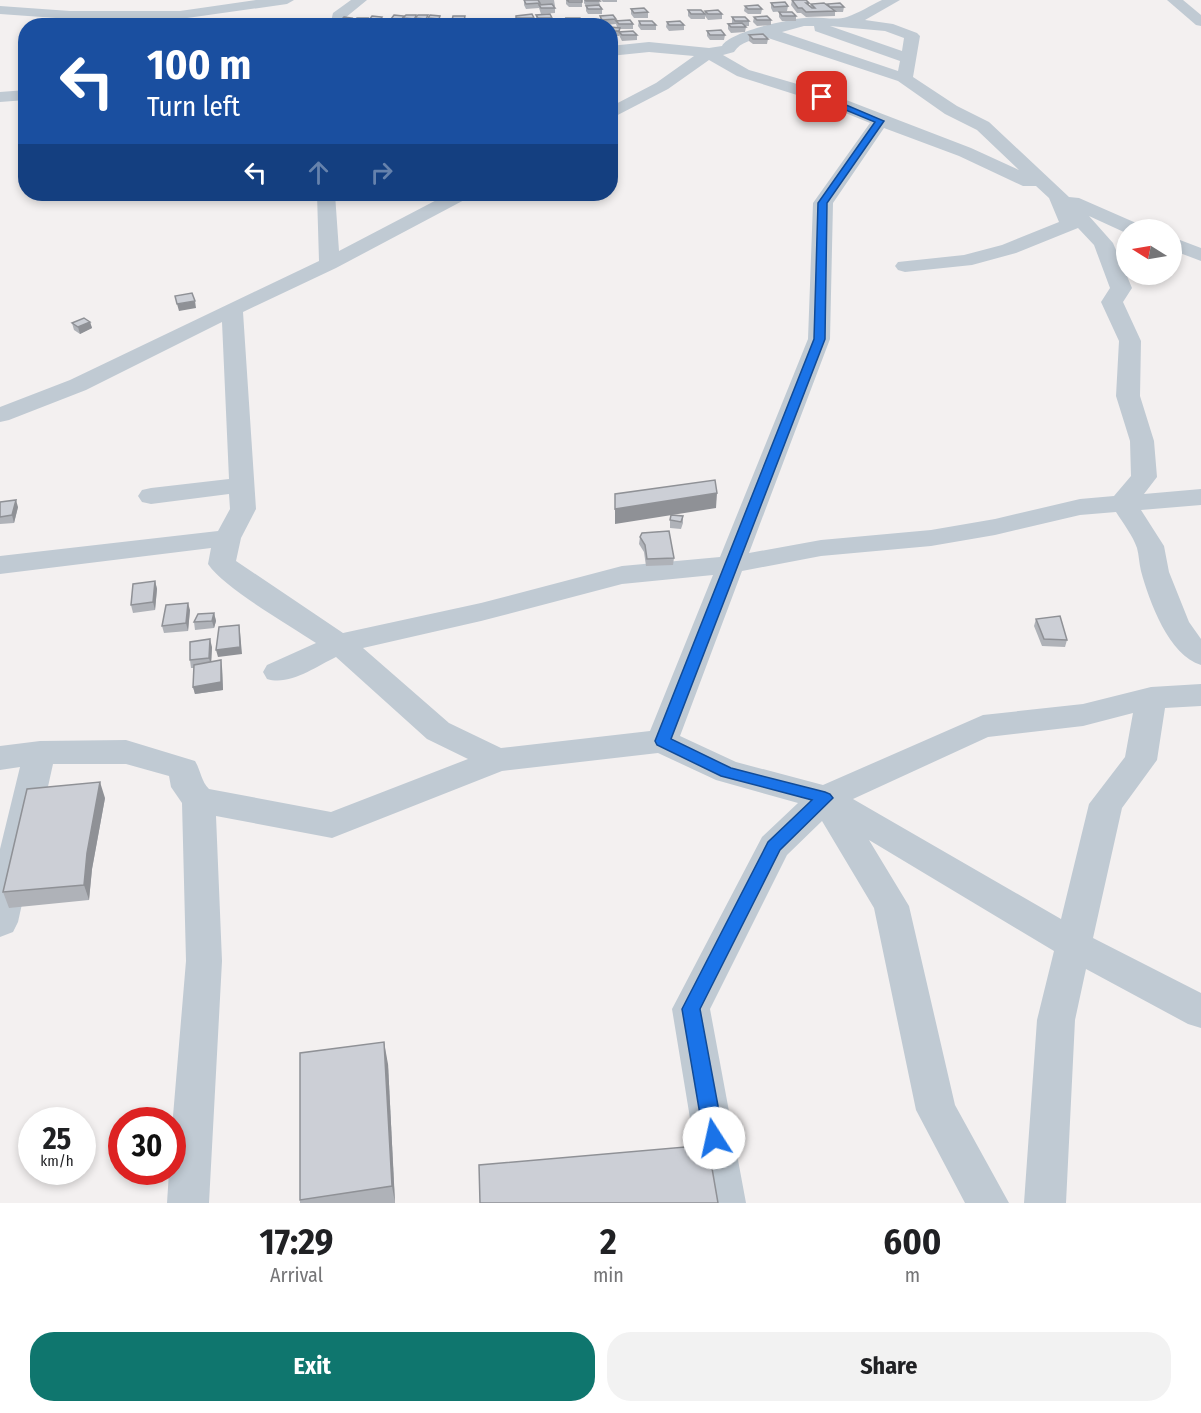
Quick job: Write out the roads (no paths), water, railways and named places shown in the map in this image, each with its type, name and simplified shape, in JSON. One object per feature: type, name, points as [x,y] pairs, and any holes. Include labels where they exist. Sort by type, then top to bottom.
[{"type":"street","points":[[0,10],[70,15],[180,15],[286,0]]},
{"type":"street","points":[[338,18],[360,0]]},
{"type":"street","points":[[848,22],[893,0]]},
{"type":"street","points":[[1174,0],[1201,22]]},
{"type":"street","points":[[216,18],[226,16],[249,5]]},
{"type":"street","points":[[804,22],[908,59]]},
{"type":"street","points":[[618,50],[649,47],[709,53],[729,49],[731,43],[738,39],[804,22],[848,22],[888,27],[912,36],[904,78]]},
{"type":"street","points":[[764,31],[904,78],[951,110],[983,126],[1056,194],[1103,243],[1121,288],[1112,302],[1131,341],[1128,396],[1142,441],[1144,477],[1123,502]]},
{"type":"street","points":[[618,110],[662,86],[709,53]]},
{"type":"street","points":[[709,53],[743,73],[822,97],[966,152],[1116,221]]},
{"type":"street","points":[[662,741],[819,339],[823,203],[880,121]]},
{"type":"street","points":[[905,266],[965,261],[1010,249],[1070,225],[1056,194]]},
{"type":"street","points":[[326,201],[329,264]]},
{"type":"street","points":[[0,415],[78,385],[329,264],[448,201]]},
{"type":"street","points":[[1182,247],[1201,255]]},
{"type":"street","points":[[232,309],[243,509],[227,538],[222,564],[243,581],[339,644],[438,731],[498,760]]},
{"type":"street","points":[[151,496],[243,485]]},
{"type":"street","points":[[278,672],[339,644],[481,612],[622,575],[731,565],[821,548],[931,538],[995,527],[1080,507],[1201,497]]},
{"type":"street","points":[[1123,502],[1150,546],[1155,572],[1175,624],[1193,649],[1201,655]]},
{"type":"street","points":[[0,565],[227,538]]},
{"type":"street","points":[[725,1203],[691,1009],[774,846],[825,798],[983,726],[1083,715],[1151,698],[1201,695]]},
{"type":"street","points":[[1045,1203],[1056,1020],[1106,804],[1141,760],[1151,698]]},
{"type":"street","points":[[0,758],[40,753],[126,752],[184,770],[187,787],[199,800],[332,825],[498,760],[662,741],[727,772],[825,798],[1074,945],[1201,1012]]},
{"type":"street","points":[[0,922],[40,753]]},
{"type":"street","points":[[825,798],[891,906],[936,1110],[988,1203]]},
{"type":"street","points":[[188,1203],[204,961],[199,800]]}]
